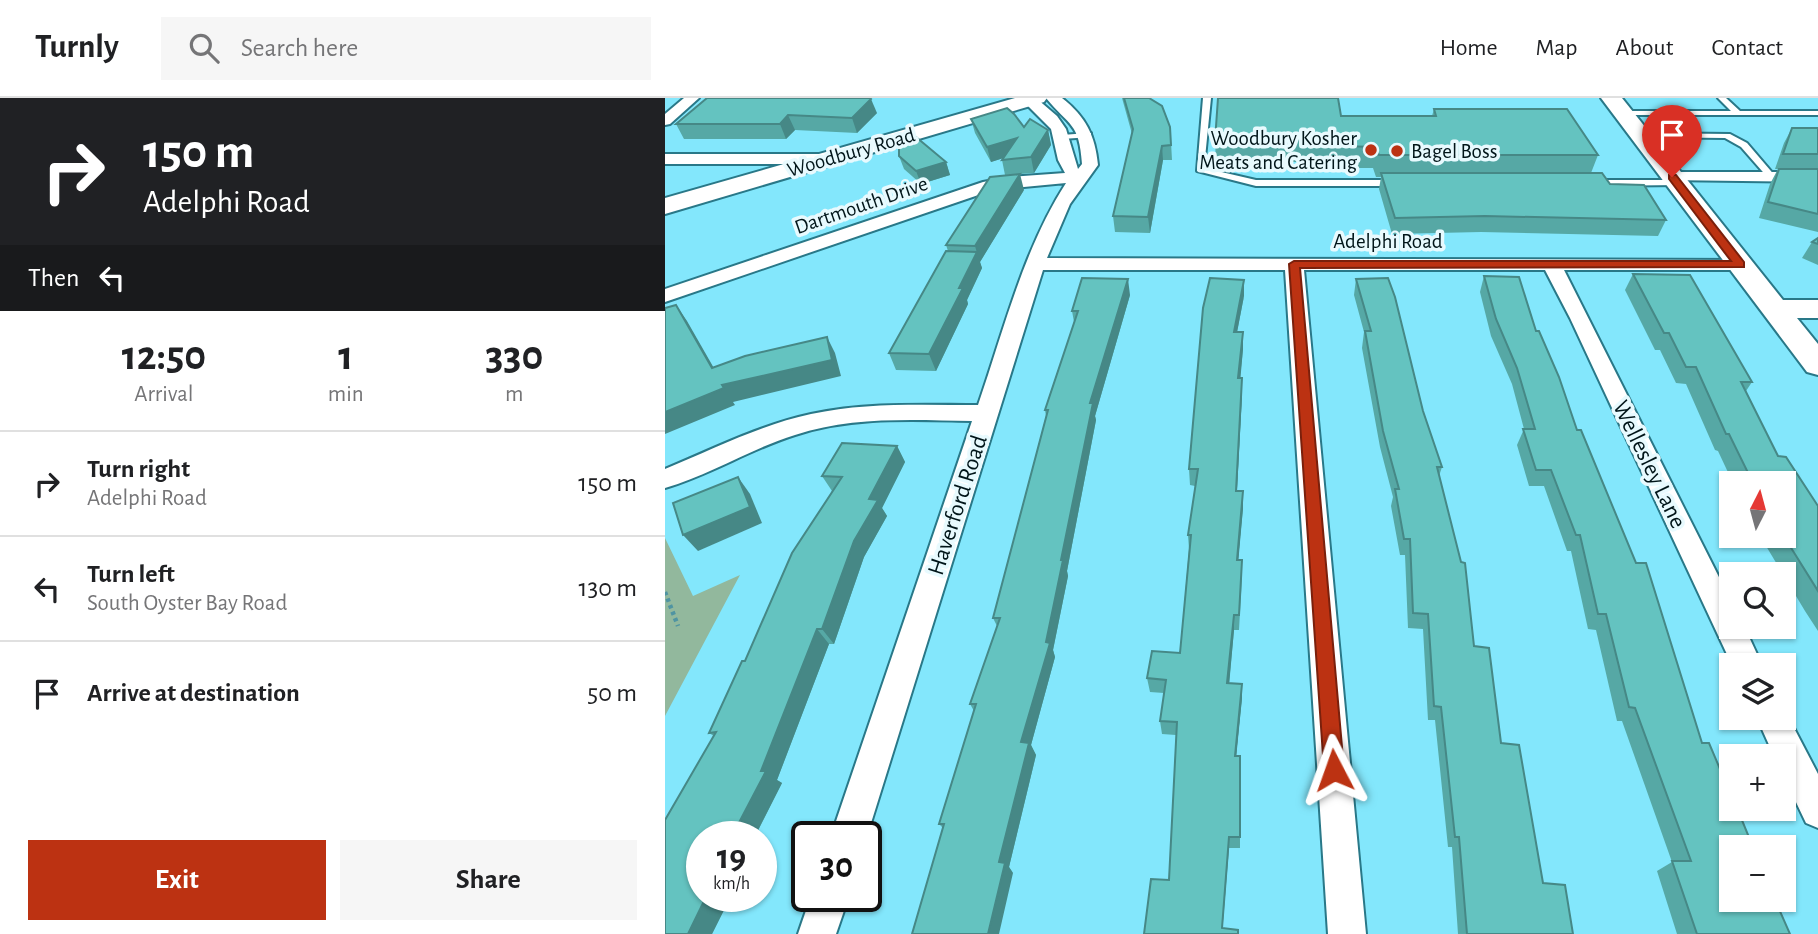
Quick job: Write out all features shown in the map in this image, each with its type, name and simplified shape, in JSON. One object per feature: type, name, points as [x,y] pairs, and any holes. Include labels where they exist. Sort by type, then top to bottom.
[{"type":"main road","name":"Woodbury Road","points":[[665,206],[1033,99]]},
{"type":"main road","points":[[1617,105],[1818,365]]},
{"type":"main road","points":[[1775,309],[1818,309]]},
{"type":"street","points":[[665,121],[692,98]]},
{"type":"street","points":[[1053,98],[1074,115],[1088,135]]},
{"type":"street","points":[[1033,99],[1055,122],[1062,137],[1065,164],[1076,177]]},
{"type":"street","name":"Haverford Road","points":[[854,821],[986,413],[1055,213],[1076,177],[1090,165],[1088,135]]},
{"type":"street","points":[[665,159],[825,159]]},
{"type":"street","name":"Dartmouth Drive","points":[[665,296],[989,186],[1076,177]]},
{"type":"street","points":[[1675,180],[1818,177]]},
{"type":"street","name":"Adelphi Road","points":[[1037,264],[1740,264]]},
{"type":"street","points":[[1294,264],[1347,934]]},
{"type":"street","name":"Wellesley Lane","points":[[1551,264],[1580,318],[1741,653]]},
{"type":"street","points":[[665,479],[785,429],[829,418],[874,412],[986,413]]},
{"type":"street","points":[[1779,730],[1818,811]]},
{"type":"street","points":[[817,934],[825,912]]},
{"type":"lane","points":[[1207,98],[1200,169],[1256,183],[1405,183]]},
{"type":"lane","points":[[1722,98],[1738,113]]},
{"type":"lane","points":[[1617,105],[1738,113],[1818,113]]},
{"type":"lane","points":[[1062,137],[1088,135]]},
{"type":"lane","points":[[1640,135],[1727,136],[1744,145],[1772,177]]},
{"type":"lane","points":[[1582,183],[1675,180]]},
{"type":"path","points":[[665,592],[678,626]]},
{"type":"green space","points":[[665,538],[693,596],[740,575],[665,716]]},
{"type":"building","points":[[707,98],[871,99],[852,118],[788,115],[780,124],[676,124]]},
{"type":"building","points":[[1124,98],[1149,98],[1162,106],[1170,127],[1171,145],[1162,146],[1148,217],[1113,216],[1133,129]]},
{"type":"building","points":[[1218,98],[1338,98],[1341,116],[1436,116],[1434,109],[1567,109],[1598,155],[1379,155],[1376,147],[1338,146],[1337,140],[1215,141]]},
{"type":"building","points":[[1007,108],[1024,127],[1030,119],[1048,130],[1031,157],[1002,160],[1017,138],[987,147],[971,119]]},
{"type":"building","points":[[1792,128],[1818,128],[1818,154],[1783,154]]},
{"type":"building","points":[[916,137],[946,162],[916,171],[899,156],[899,142]]},
{"type":"building","points":[[1779,169],[1818,169],[1818,214],[1768,202]]},
{"type":"building","points":[[1381,173],[1602,173],[1610,184],[1644,185],[1666,220],[1485,216],[1395,218]]},
{"type":"building","points":[[1020,174],[975,246],[946,245],[990,177]]},
{"type":"building","points":[[946,251],[977,252],[959,288],[963,288],[929,354],[889,353]]},
{"type":"building","points":[[1633,274],[1690,275],[1752,382],[1741,382],[1778,456],[1786,457],[1795,471],[1747,471],[1729,434],[1726,434],[1696,367],[1686,367],[1669,333],[1664,333]]},
{"type":"building","points":[[1484,276],[1519,277],[1536,331],[1539,331],[1559,377],[1577,430],[1581,430],[1636,563],[1646,563],[1702,743],[1709,743],[1719,767],[1719,821],[1742,821],[1748,835],[1719,835],[1719,912],[1780,912],[1790,934],[1697,934],[1672,861],[1691,861],[1635,708],[1629,707],[1606,614],[1598,614],[1580,535],[1576,535],[1551,470],[1536,470],[1523,429],[1535,429],[1517,368],[1496,319]]},
{"type":"building","points":[[1082,278],[1128,279],[1090,403],[1093,403],[1046,642],[1050,643],[1021,742],[1029,743],[999,862],[1005,863],[988,934],[912,934],[944,824],[939,824],[976,704],[970,704],[1000,618],[993,618],[1048,410],[1045,410],[1078,311],[1072,311]]},
{"type":"building","points":[[1210,278],[1244,280],[1234,332],[1243,332],[1238,378],[1242,378],[1236,491],[1243,491],[1237,560],[1242,560],[1239,615],[1234,615],[1227,683],[1242,684],[1235,756],[1240,756],[1240,837],[1229,837],[1222,928],[1238,930],[1238,934],[1144,934],[1151,879],[1169,880],[1177,722],[1160,721],[1166,680],[1147,678],[1152,651],[1180,653],[1191,535],[1188,535],[1198,469],[1189,469],[1203,308]]},
{"type":"building","points":[[1388,278],[1423,411],[1442,467],[1437,467],[1461,562],[1465,563],[1474,646],[1489,648],[1501,743],[1519,745],[1543,883],[1565,885],[1573,934],[1467,934],[1459,837],[1455,837],[1441,707],[1434,706],[1428,614],[1413,613],[1410,539],[1404,539],[1395,489],[1399,489],[1383,431],[1365,331],[1371,331],[1356,279]]},
{"type":"building","points":[[676,305],[712,368],[745,356],[827,337],[832,360],[722,385],[724,388],[665,412],[665,308]]},
{"type":"building","points":[[842,443],[897,446],[869,499],[878,500],[854,541],[822,629],[817,629],[761,771],[766,771],[740,821],[686,821],[686,912],[699,912],[688,934],[665,934],[665,820],[716,732],[709,733],[742,661],[745,661],[792,553],[842,477],[822,476]]},
{"type":"building","points":[[1796,472],[1818,506],[1818,591],[1791,548],[1796,548]]},
{"type":"building","points":[[738,477],[750,507],[683,535],[673,503]]},
{"type":"place","name":"Woodbury Kosher Meats and Catering","points":[[1371,150]]},
{"type":"place","name":"Bagel Boss","points":[[1397,151]]},
{"type":"route","points":[[1334,770],[1294,264],[1740,264],[1672,177]]}]
